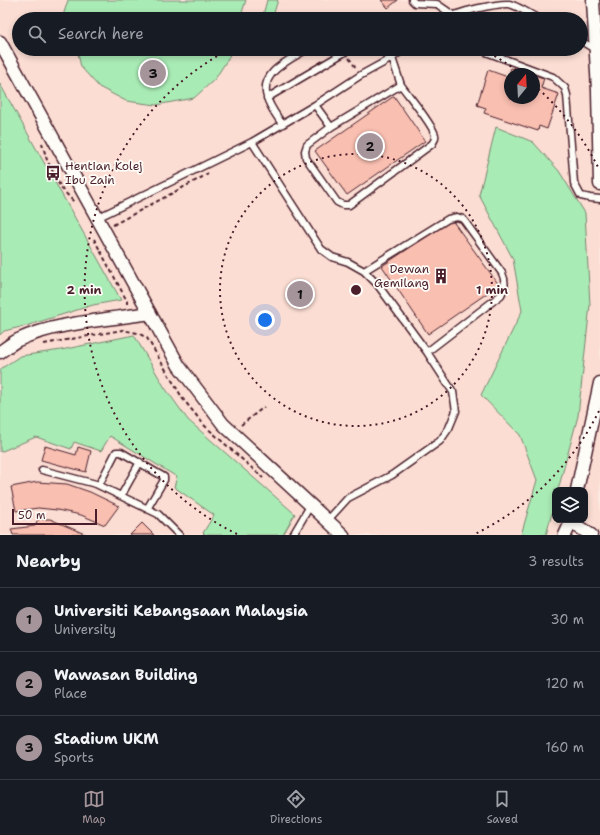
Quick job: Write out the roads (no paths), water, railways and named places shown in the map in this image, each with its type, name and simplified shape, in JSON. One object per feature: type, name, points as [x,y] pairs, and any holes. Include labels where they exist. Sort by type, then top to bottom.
[{"type":"street","points":[[593,0],[600,184]]},
{"type":"street","points":[[0,42],[179,366],[223,424],[343,535]]},
{"type":"street","points":[[0,352],[17,341],[40,332],[66,325],[150,314]]},
{"type":"street","points":[[578,487],[600,383]]},
{"type":"street","points":[[565,535],[570,523]]},
{"type":"street","points":[[574,523],[591,535]]},
{"type":"lane","points":[[412,0],[415,3],[437,4],[445,12]]},
{"type":"lane","points":[[464,12],[507,2],[526,12]]},
{"type":"lane","points":[[588,45],[596,50]]},
{"type":"lane","points":[[282,124],[267,98],[265,88],[272,72],[296,56]]},
{"type":"lane","points":[[267,98],[335,56]]},
{"type":"lane","points":[[97,218],[252,142],[395,56]]},
{"type":"lane","points":[[497,56],[553,77],[565,88],[567,95],[574,183],[581,196],[600,199]]},
{"type":"lane","points":[[392,58],[401,85],[435,133],[434,141],[349,205],[343,205],[337,202],[306,158],[305,151],[307,145],[331,127],[401,85]]},
{"type":"lane","points":[[315,105],[331,127]]},
{"type":"lane","points":[[252,142],[321,249],[332,257],[348,262],[364,271],[377,284],[427,352],[454,392],[456,411],[449,428],[440,441],[392,475],[348,498],[327,521]]},
{"type":"lane","points":[[364,271],[448,219],[457,217],[463,219],[502,273],[505,280],[505,288],[500,295],[427,352]]},
{"type":"lane","points":[[99,485],[116,452],[121,452],[164,477],[164,480],[147,509]]},
{"type":"lane","points":[[121,496],[140,462]]},
{"type":"lane","points":[[42,470],[99,485],[158,514],[179,535]]},
{"type":"lane","points":[[293,535],[310,506]]},
{"type":"place","name":"Stadium UKM","points":[[153,73]]},
{"type":"place","name":"Wawasan Building","points":[[370,146]]},
{"type":"place","name":"Hentian Kolej Ibu Zain","points":[[53,173]]},
{"type":"place","name":"Dewan Gemilang","points":[[441,276]]},
{"type":"place","name":"Universiti Kebangsaan Malaysia","points":[[300,294]]}]
